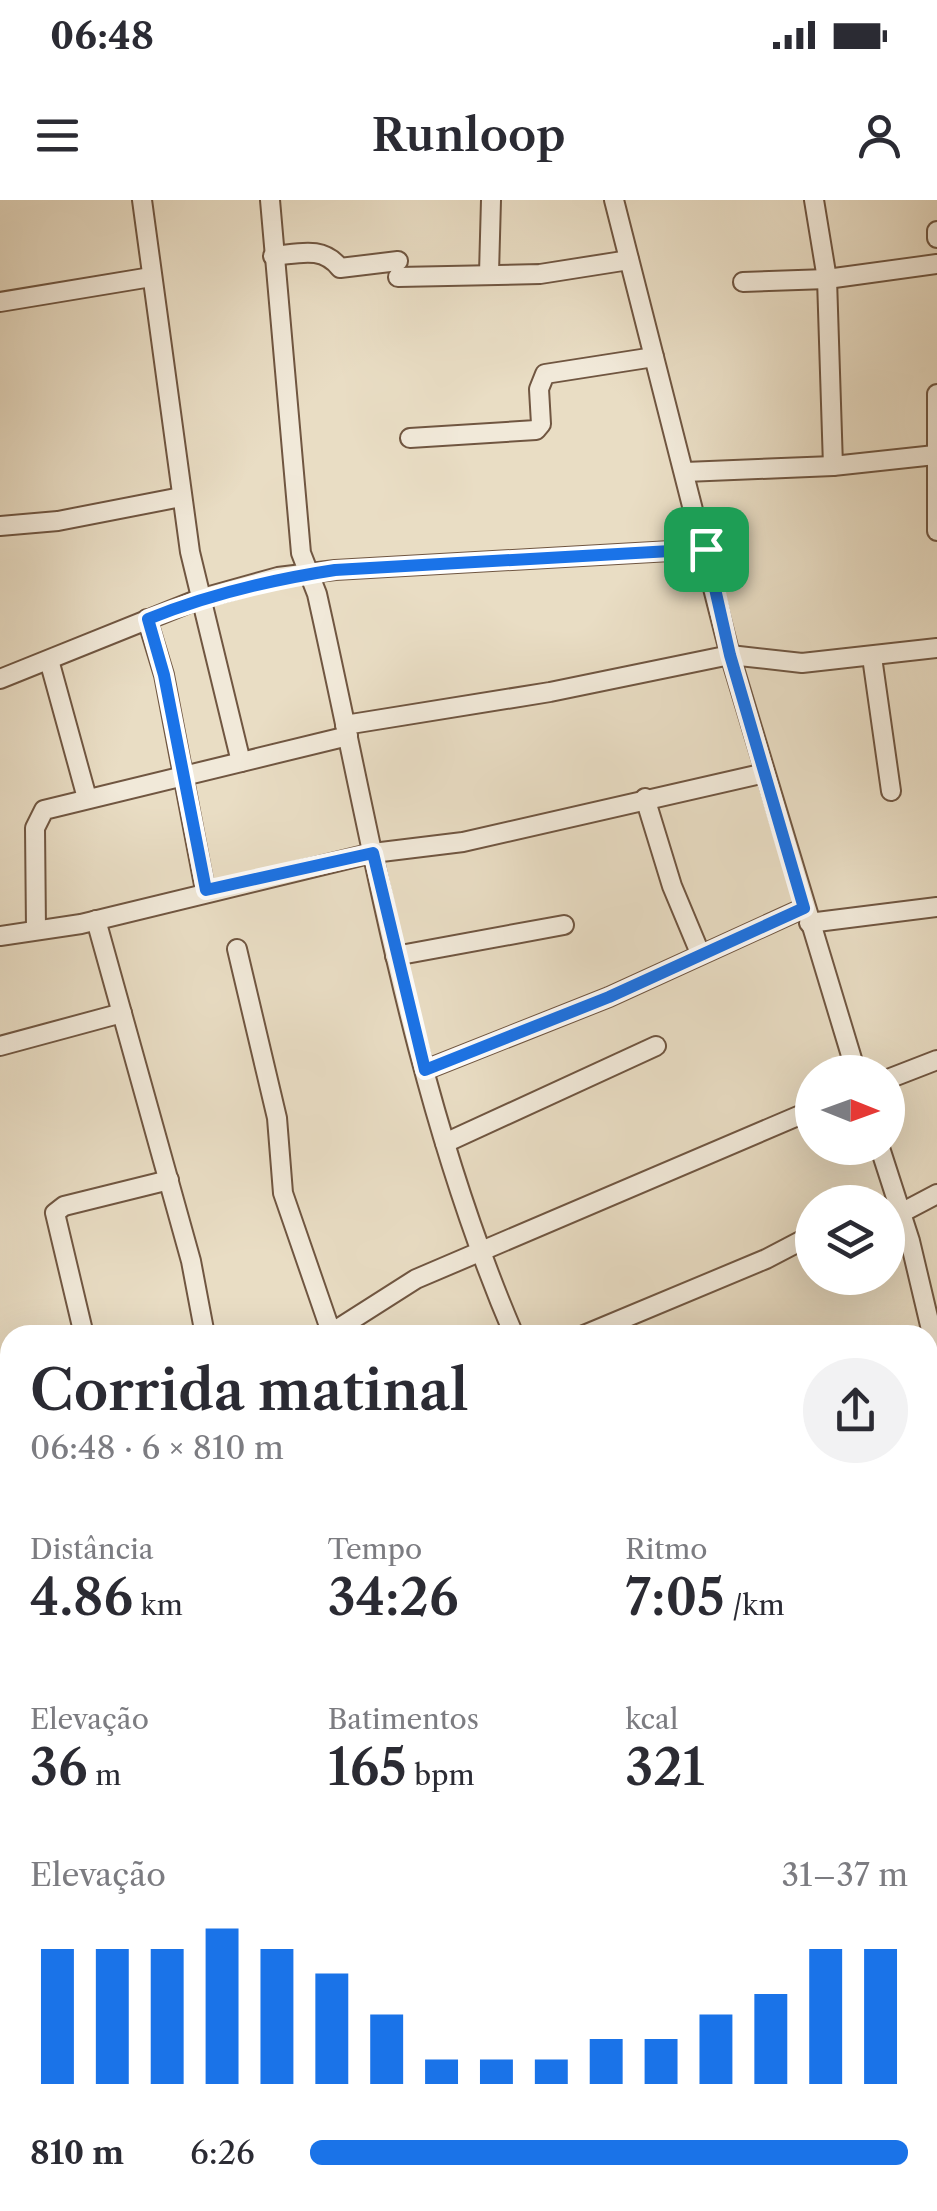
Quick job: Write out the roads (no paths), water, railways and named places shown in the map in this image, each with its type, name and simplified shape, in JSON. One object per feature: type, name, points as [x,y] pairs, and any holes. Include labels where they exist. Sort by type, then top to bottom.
[{"type":"street","points":[[142,200],[181,497],[199,598],[241,762]]},
{"type":"street","points":[[270,200],[296,529],[310,574],[395,956],[425,1070],[478,1251],[510,1325]]},
{"type":"street","points":[[489,273],[492,200]]},
{"type":"street","points":[[614,200],[730,655],[851,1055]]},
{"type":"street","points":[[814,200],[827,279],[832,466]]},
{"type":"street","points":[[273,256],[317,252],[327,254],[340,268],[489,273],[581,271],[629,260]]},
{"type":"street","points":[[743,282],[827,279],[937,264]]},
{"type":"street","points":[[0,302],[151,276]]},
{"type":"street","points":[[410,438],[536,430],[542,421],[540,381],[545,374],[654,356]]},
{"type":"street","points":[[937,394],[937,531]]},
{"type":"street","points":[[685,472],[832,466],[935,455]]},
{"type":"street","points":[[0,526],[58,521],[181,497]]},
{"type":"street","points":[[0,679],[199,598],[278,577],[706,549]]},
{"type":"street","points":[[148,619],[164,675],[206,890]]},
{"type":"street","points":[[36,928],[36,820],[44,810],[241,762],[346,731],[730,655],[802,663],[937,648]]},
{"type":"street","points":[[872,657],[891,791]]},
{"type":"street","points":[[49,660],[88,798]]},
{"type":"street","points":[[0,936],[96,920],[206,890],[373,853],[463,842],[765,773]]},
{"type":"street","points":[[645,798],[672,886],[700,954]]},
{"type":"street","points":[[425,1070],[609,997],[700,954],[806,915],[937,907]]},
{"type":"street","points":[[96,920],[169,1180],[203,1325]]},
{"type":"street","points":[[395,956],[564,924]]},
{"type":"street","points":[[237,949],[274,1106],[283,1193],[328,1325]]},
{"type":"street","points":[[0,1046],[122,1013]]},
{"type":"street","points":[[445,1143],[656,1046]]},
{"type":"street","points":[[905,1072],[937,1060]]},
{"type":"street","points":[[345,1325],[416,1279],[561,1221],[795,1118]]},
{"type":"street","points":[[82,1325],[55,1213],[64,1206],[169,1180]]},
{"type":"street","points":[[905,1201],[937,1194]]},
{"type":"street","points":[[608,1325],[795,1243]]},
{"type":"street","points":[[905,1243],[930,1325]]}]
